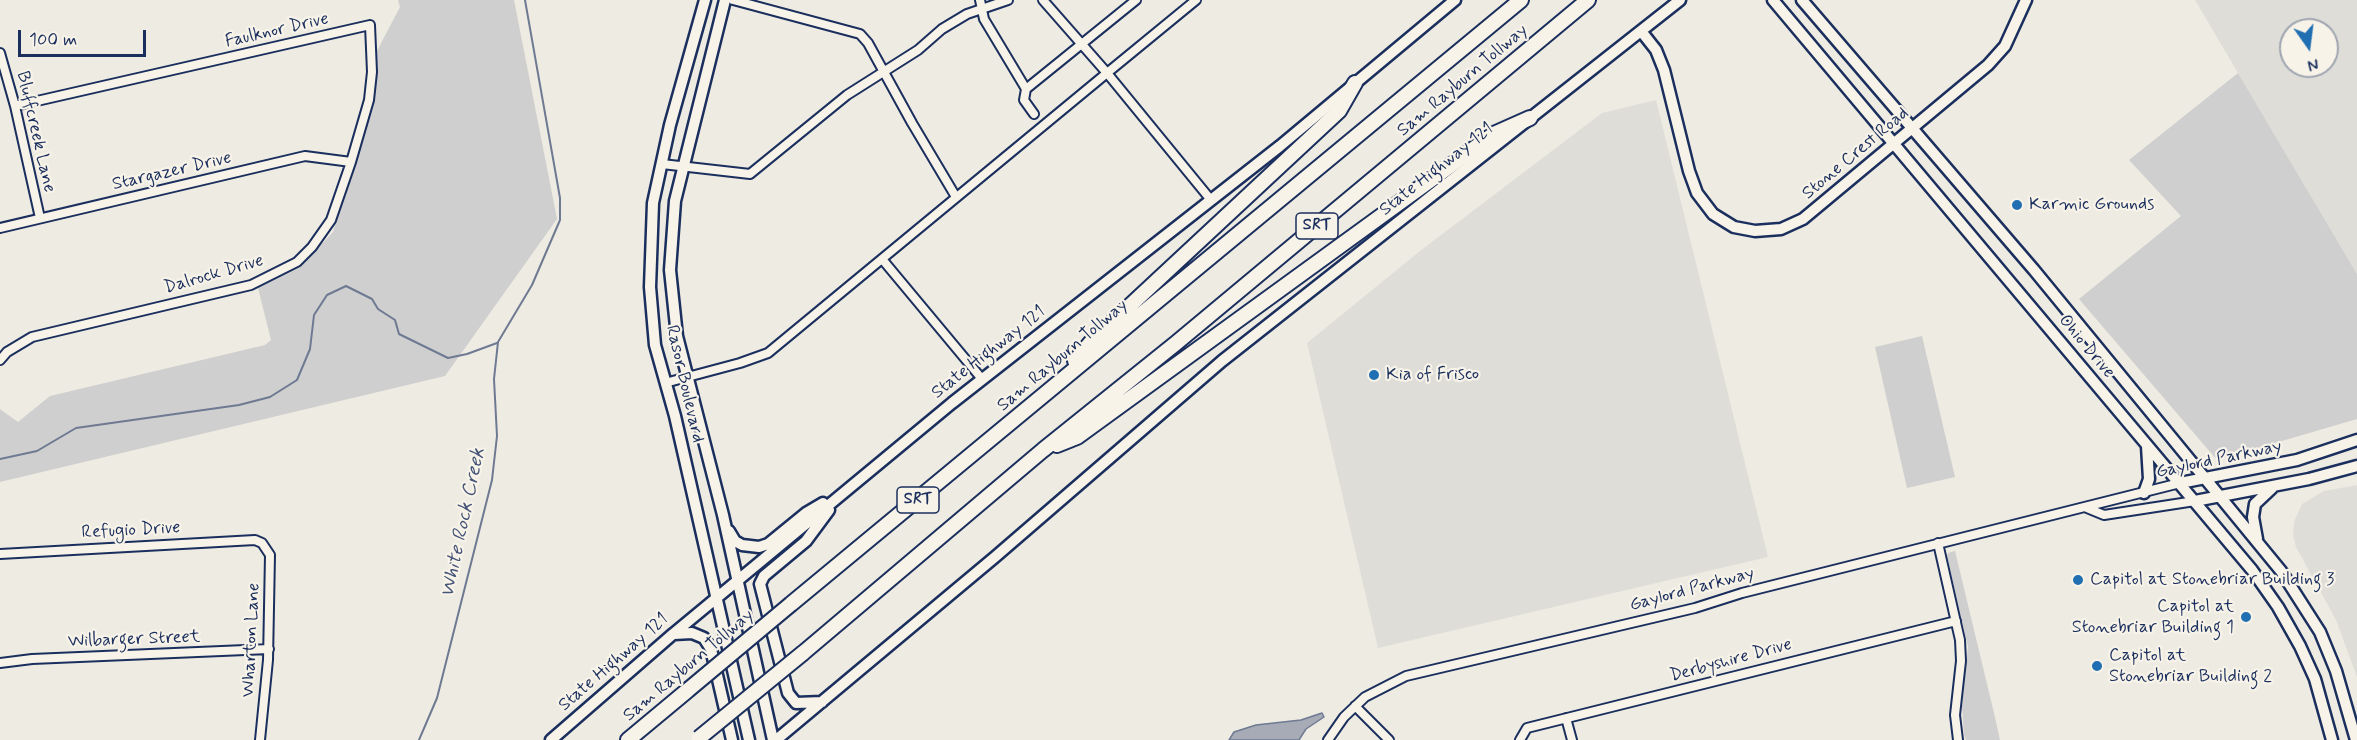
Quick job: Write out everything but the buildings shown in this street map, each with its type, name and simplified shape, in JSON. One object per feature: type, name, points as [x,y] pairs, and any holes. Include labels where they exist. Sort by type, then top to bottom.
[{"type":"highway","name":"Sam Rayburn Tollway","points":[[628,740],[1521,0]]},
{"type":"highway","name":"Sam Rayburn Tollway","points":[[698,739],[1043,450],[1175,344],[1588,0]]},
{"type":"highway","points":[[1044,396],[1092,341],[1339,111],[1355,83]]},
{"type":"highway","points":[[1043,450],[1077,437],[1494,134],[1530,118]]},
{"type":"main road","name":"Rasor Boulevard","points":[[705,0],[653,203],[649,267],[655,345],[718,597],[749,740]]},
{"type":"main road","name":"Rasor Boulevard","points":[[725,0],[675,201],[670,270],[677,336],[724,519],[775,740]]},
{"type":"main road","name":"State Highway 121","points":[[550,740],[673,634],[982,379],[1211,200],[1455,0]]},
{"type":"main road","name":"State Highway 121","points":[[775,740],[1004,550],[1222,360],[1680,0]]},
{"type":"main road","name":"Ohio Drive","points":[[1773,0],[2195,501],[2278,607],[2315,679],[2332,740]]},
{"type":"main road","name":"Ohio Drive","points":[[1802,0],[2034,270],[2219,498],[2257,539],[2299,596],[2320,632],[2336,671],[2356,740]]},
{"type":"main road","name":"Stone Crest Road","points":[[1641,31],[1656,50],[1664,70],[1689,171],[1697,193],[1713,214],[1734,226],[1755,231],[1772,230],[1803,219],[1988,65],[2005,46],[2026,0]]},
{"type":"main road","name":"Gaylord Parkway","points":[[2180,483],[2297,460],[2357,440]]},
{"type":"main road","points":[[2144,493],[2149,479],[2147,445]]},
{"type":"main road","name":"Gaylord Parkway","points":[[2195,501],[2275,486],[2357,466]]},
{"type":"main road","points":[[2257,539],[2253,517],[2255,504],[2262,495],[2275,486]]},
{"type":"main road","points":[[823,702],[796,703],[788,693],[760,584],[764,576],[806,541],[842,494]]},
{"type":"main road","points":[[724,519],[735,541],[749,548],[759,547],[768,544],[806,513],[842,494]]},
{"type":"main road","points":[[673,634],[692,633],[704,638],[711,649],[732,740]]},
{"type":"street","points":[[733,0],[860,34],[956,197]]},
{"type":"street","points":[[662,164],[750,174],[847,95],[918,50],[942,29],[981,4],[1008,0]]},
{"type":"street","points":[[1043,0],[1083,44],[1211,200]]},
{"type":"street","points":[[1026,89],[1136,0]]},
{"type":"street","points":[[665,383],[768,353],[1197,0]]},
{"type":"street","points":[[981,4],[984,19],[1026,89],[1024,100],[1034,114]]},
{"type":"street","name":"Faulknor Drive","points":[[15,106],[370,25]]},
{"type":"street","name":"Dalrock Drive","points":[[0,360],[7,352],[32,337],[251,285],[297,262],[312,247],[331,220],[351,162],[369,100],[372,72],[370,25]]},
{"type":"street","name":"Bluffcreek Lane","points":[[0,53],[15,106],[40,218]]},
{"type":"street","name":"Stargazer Drive","points":[[0,228],[305,156],[351,162]]},
{"type":"street","points":[[882,259],[982,379]]},
{"type":"street","name":"Gaylord Parkway","points":[[1328,740],[1355,706],[1381,687],[1415,674],[1695,608],[1742,593],[2180,483]]},
{"type":"street","name":"Gaylord Parkway","points":[[2087,508],[2104,515],[2195,501]]},
{"type":"street","name":"Refugio Drive","points":[[0,554],[255,540],[262,543]]},
{"type":"street","name":"Wharton Lane","points":[[260,740],[269,649],[270,555],[262,543]]},
{"type":"street","points":[[1938,543],[1956,621],[1961,656],[1955,715],[1958,740]]},
{"type":"street","name":"Derbyshire Drive","points":[[1520,740],[1527,728],[1956,621]]},
{"type":"street","name":"Wilbarger Street","points":[[0,663],[32,659],[269,649]]},
{"type":"street","points":[[1355,706],[1389,740]]},
{"type":"street","points":[[1566,718],[1572,740]]},
{"type":"shaded area","points":[[398,0],[514,0],[557,219],[445,376],[0,482],[0,409],[18,422],[50,396],[265,345],[271,340],[258,288],[299,268],[333,232],[375,90],[377,51],[400,7]]},
{"type":"shaded area","points":[[2195,0],[2357,0],[2357,274]]},
{"type":"shaded area","points":[[2238,73],[2357,274],[2357,419],[2217,460],[2079,299],[2181,216],[2129,160]]},
{"type":"shaded area","points":[[1656,100],[1768,557],[1378,648],[1307,343],[1420,251],[1602,113]]},
{"type":"shaded area","points":[[1922,336],[1955,477],[1907,488],[1875,347]]},
{"type":"shaded area","points":[[2357,485],[2357,677],[2336,620],[2296,547],[2293,535],[2294,522],[2302,504],[2324,491]]},
{"type":"shaded area","points":[[1955,551],[2000,740],[1966,740],[1964,735],[1962,706],[1968,647],[1947,556],[1948,553]]},
{"type":"shaded area","points":[[1322,713],[1324,717],[1306,729],[1299,740],[1229,740],[1234,732],[1256,725],[1301,720]]},
{"type":"waterway","name":"White Rock Creek","points":[[419,740],[437,698],[492,480],[497,436],[494,379],[498,342],[532,285],[560,220],[560,198],[525,0]]},
{"type":"waterway","points":[[0,459],[37,451],[76,428],[239,405],[270,397],[297,380],[310,349],[314,315],[327,295],[346,286],[372,299],[378,309],[395,320],[399,334],[448,358],[497,343]]},
{"type":"place","name":"Karmic Grounds","points":[[2017,205]]},
{"type":"place","name":"Kia of Frisco","points":[[1374,375]]},
{"type":"place","name":"Capitol at Stonebriar Building 3","points":[[2078,580]]},
{"type":"place","name":"Capitol at Stonebriar Building 1","points":[[2246,617]]},
{"type":"place","name":"Capitol at Stonebriar Building 2","points":[[2097,666]]}]
